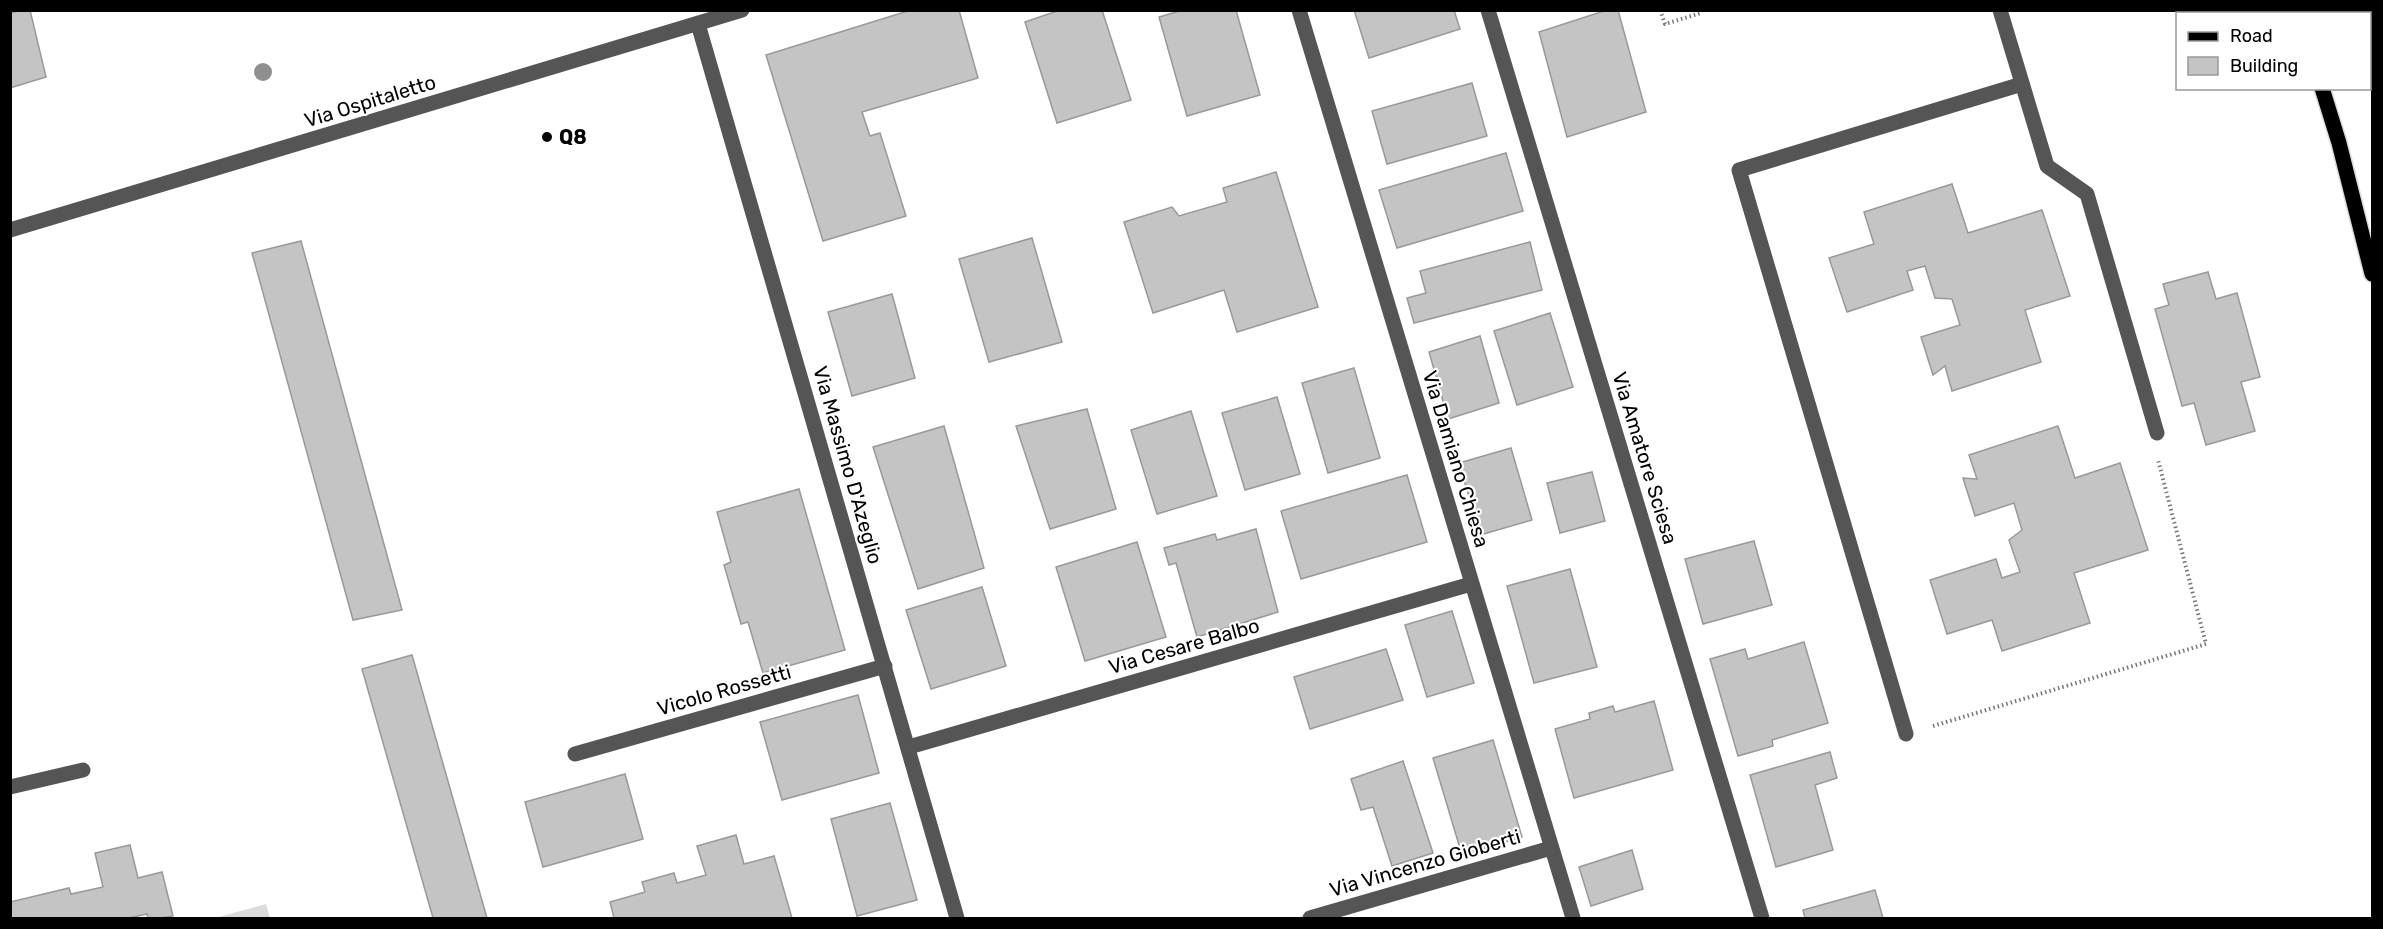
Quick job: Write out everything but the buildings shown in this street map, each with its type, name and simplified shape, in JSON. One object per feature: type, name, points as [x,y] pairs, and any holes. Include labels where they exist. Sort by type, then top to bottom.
[{"type":"main road","points":[[2323,90],[2373,274]]},
{"type":"street","name":"Via Ospitaletto","points":[[10,230],[742,10]]},
{"type":"street","name":"Via Damiano Chiesa","points":[[1299,10],[1573,918]]},
{"type":"street","name":"Via Amatore Sciesa","points":[[1488,10],[1762,918]]},
{"type":"street","points":[[2000,10],[2047,166],[2087,194],[2157,434]]},
{"type":"street","name":"Via Massimo D'Azeglio","points":[[698,24],[957,918]]},
{"type":"street","points":[[1906,734],[1739,170],[2022,84]]},
{"type":"street","name":"Via Cesare Balbo","points":[[909,747],[1472,584]]},
{"type":"street","name":"Vicolo Rossetti","points":[[575,754],[885,666]]},
{"type":"street","points":[[10,787],[82,770]]},
{"type":"street","name":"Via Vincenzo Gioberti","points":[[1310,918],[1551,848]]},
{"type":"path","points":[[1660,10],[1665,24],[1701,14],[1701,10]]},
{"type":"path","points":[[1906,734],[2206,644],[2157,458],[2157,434]]},
{"type":"shaded area","points":[[266,904],[270,918],[215,918]]},
{"type":"place","name":"Q8","points":[[547,137]]}]
